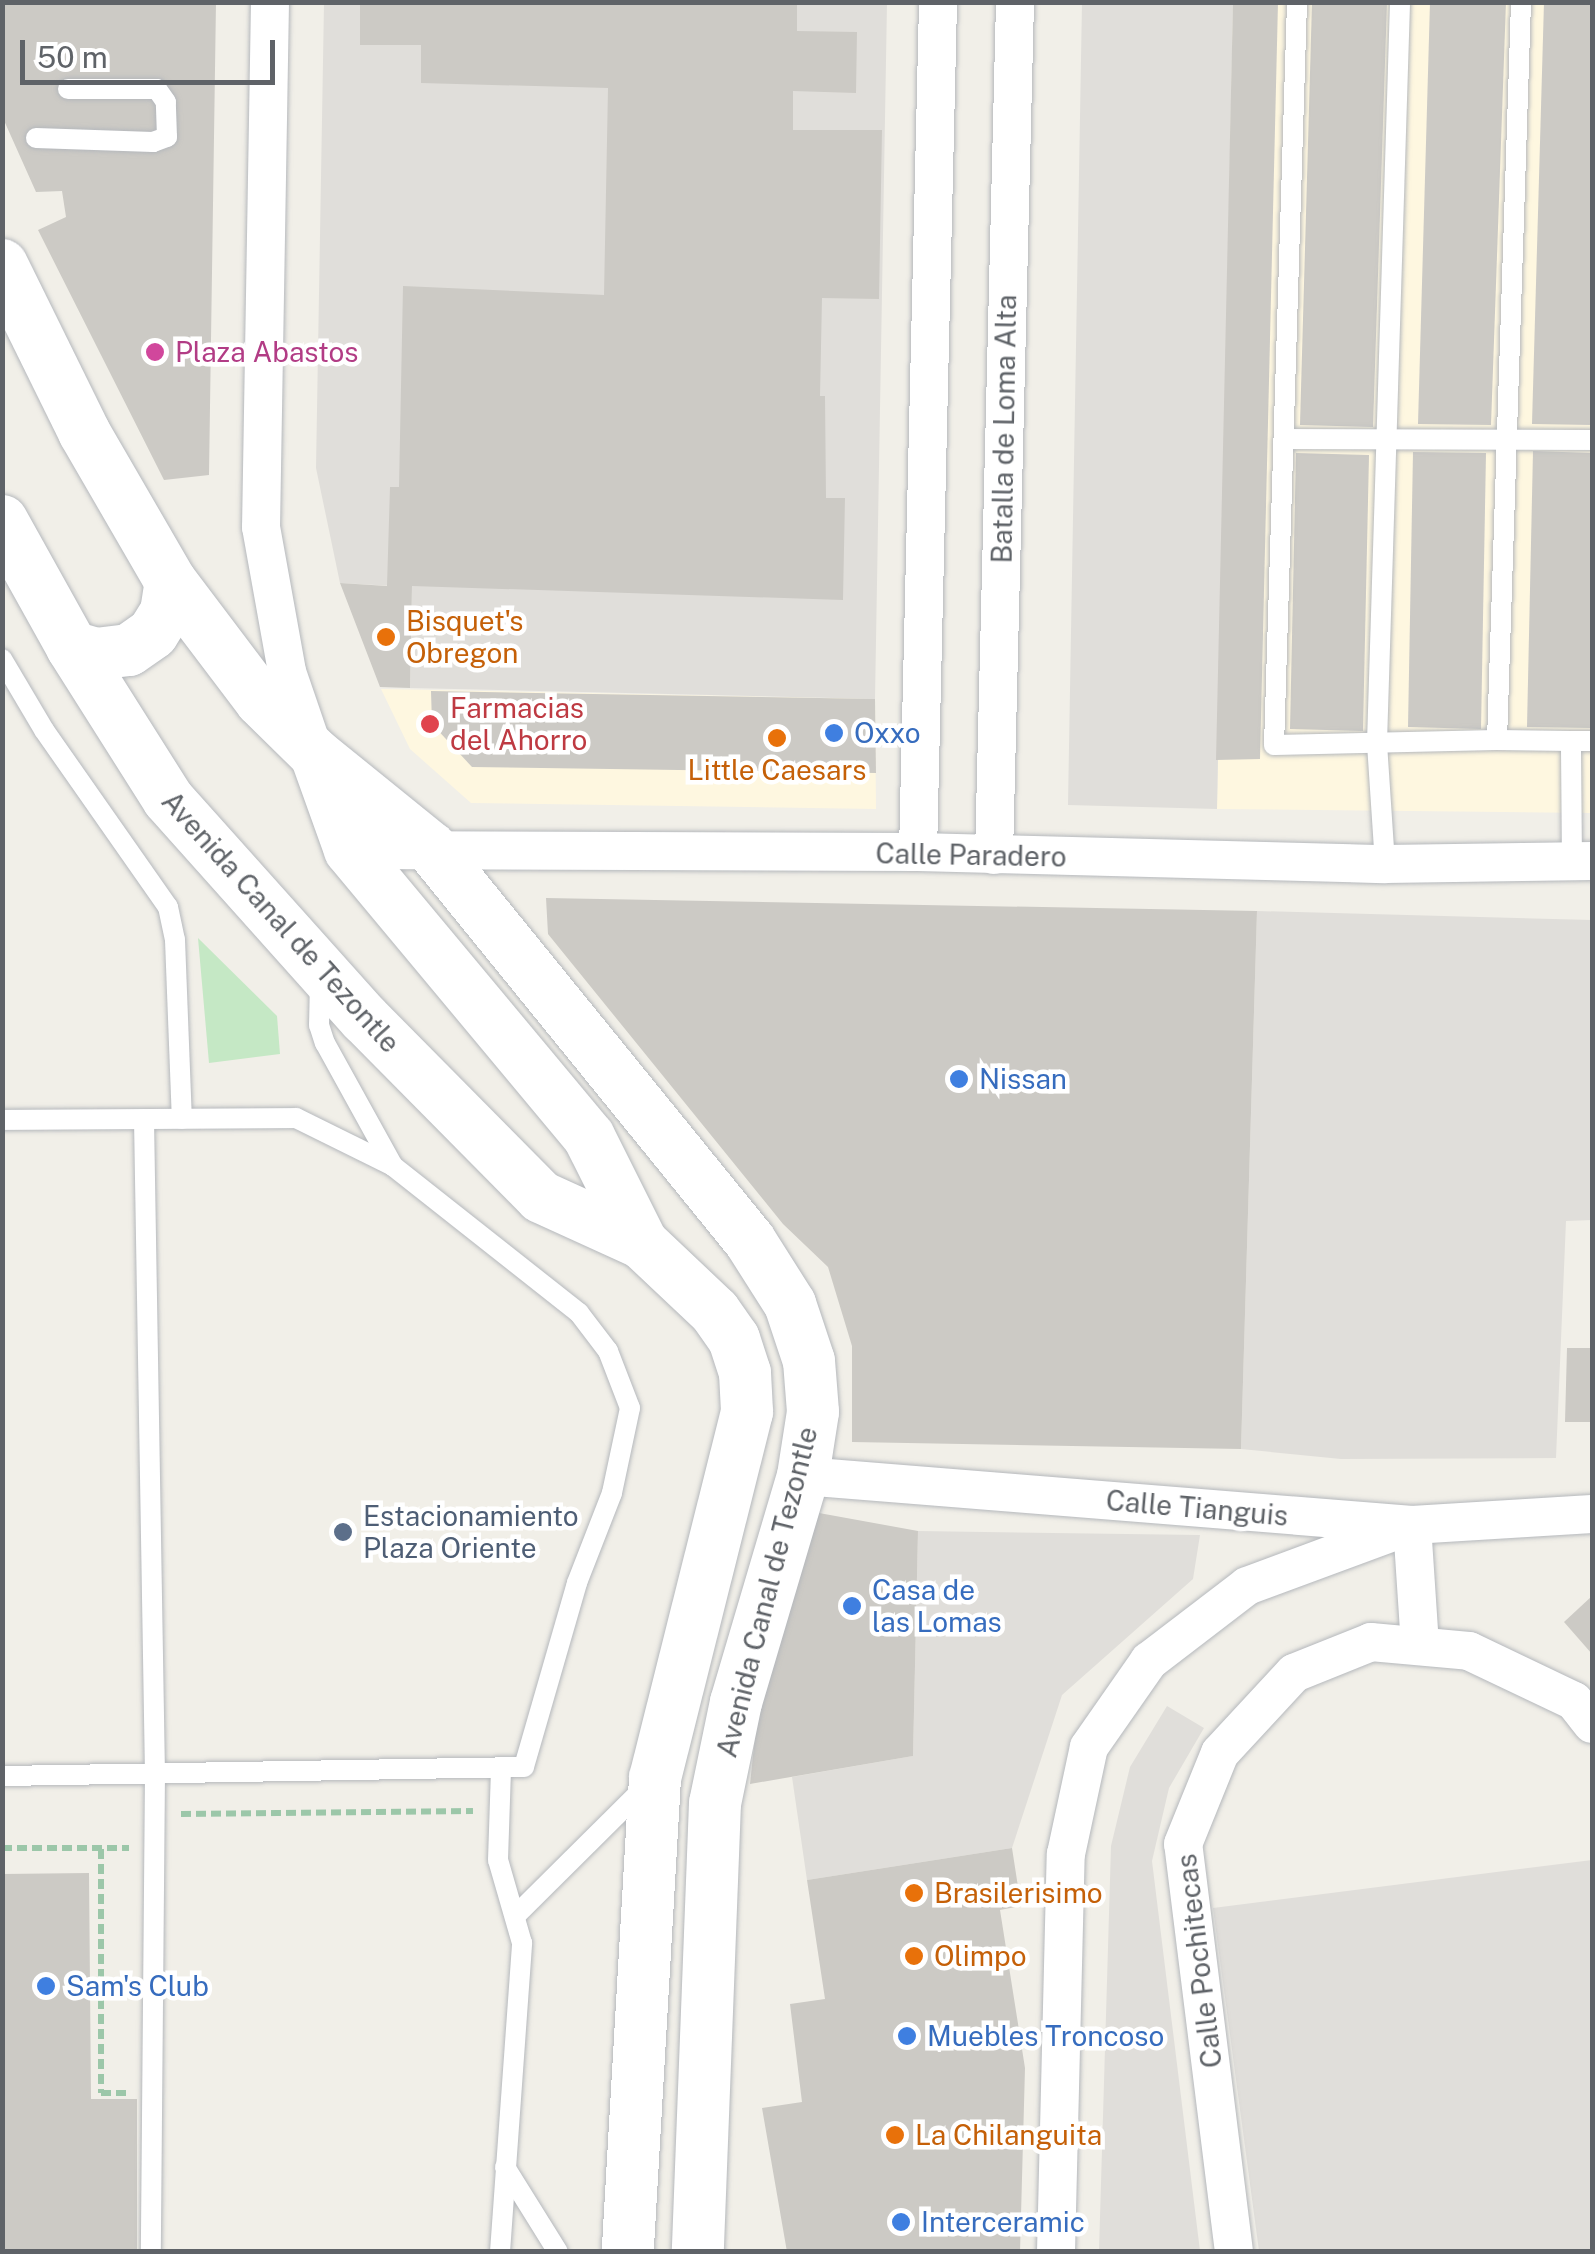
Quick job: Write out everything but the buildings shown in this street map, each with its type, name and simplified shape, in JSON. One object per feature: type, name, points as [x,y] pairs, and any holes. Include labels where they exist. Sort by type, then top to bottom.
[{"type":"main road","name":"Avenida Canal de Tezontle","points":[[2,265],[84,432],[171,582],[260,702],[315,754],[431,848],[750,1241],[790,1304],[809,1361],[812,1395],[802,1476],[736,1702],[715,1803],[698,2252]]},
{"type":"main road","name":"Avenida Canal de Tezontle","points":[[2,521],[72,647],[168,800],[321,970],[540,1198],[642,1243],[716,1312],[734,1340],[745,1374],[747,1412],[655,1778],[628,2252]]},
{"type":"main road","points":[[72,647],[96,654],[129,650],[153,633],[166,612],[171,582]]},
{"type":"main road","name":"Avenida Canal de Tezontle","points":[[315,754],[350,850],[588,1137],[642,1243]]},
{"type":"street","points":[[270,2],[261,527],[287,672],[315,754]]},
{"type":"street","points":[[918,852],[938,2]]},
{"type":"street","name":"Batalla de Loma Alta","points":[[994,856],[1015,2]]},
{"type":"street","name":"Calle Paradero","points":[[350,850],[918,852],[1385,864],[1582,862]]},
{"type":"street","name":"Calle Tianguis","points":[[802,1476],[1412,1525],[1592,1514]]},
{"type":"street","points":[[1056,2252],[1066,1854],[1089,1747],[1149,1662],[1247,1586],[1412,1525],[1420,1646]]},
{"type":"street","name":"Calle Pochitecas","points":[[1234,2252],[1183,1844],[1220,1752],[1294,1673],[1372,1642],[1469,1651],[1574,1701],[1592,1724]]},
{"type":"lane","points":[[1297,2],[1274,745],[1582,741],[1582,862]]},
{"type":"lane","points":[[1385,864],[1377,743],[1400,2]]},
{"type":"lane","points":[[1497,740],[1521,2]]},
{"type":"lane","points":[[36,138],[153,142],[166,137],[166,102],[157,89],[68,88]]},
{"type":"lane","points":[[1284,439],[1592,440]]},
{"type":"lane","points":[[2,659],[44,730],[168,907],[174,940],[182,1119]]},
{"type":"lane","points":[[321,970],[319,1025],[325,1043],[393,1166]]},
{"type":"lane","points":[[2,1120],[296,1118],[393,1166],[579,1313],[608,1351],[630,1408],[612,1493],[577,1583],[524,1768],[2,1776]]},
{"type":"lane","points":[[144,1119],[155,1774],[151,2252]]},
{"type":"lane","points":[[500,2252],[522,1943],[498,1860],[501,1768]]},
{"type":"lane","points":[[514,1916],[655,1778]]},
{"type":"lane","points":[[505,2167],[558,2252]]},
{"type":"path","points":[[154,1814],[500,1811]]},
{"type":"path","points":[[2,1848],[129,1848]]},
{"type":"path","points":[[101,1848],[102,2093],[152,2093]]},
{"type":"shaded area","points":[[324,3],[887,3],[875,699],[410,688],[412,587],[340,583],[316,468]]},
{"type":"shaded area","points":[[1082,3],[1233,3],[1217,809],[1068,805]]},
{"type":"shaded area","points":[[1233,3],[1592,3],[1592,813],[1217,809]]},
{"type":"shaded area","points":[[381,689],[875,699],[876,809],[471,803],[410,749]]},
{"type":"shaded area","points":[[1257,911],[1592,920],[1592,1220],[1566,1221],[1556,1458],[1341,1459],[1241,1449]]},
{"type":"shaded area","points":[[918,1531],[1200,1535],[1193,1579],[1062,1695],[1012,1848],[807,1880],[792,1777],[913,1756]]},
{"type":"shaded area","points":[[1167,1706],[1204,1728],[1169,1788],[1152,1861],[1200,2251],[1099,2251],[1111,1846],[1130,1767]]},
{"type":"shaded area","points":[[1592,1860],[1592,2251],[1259,2251],[1213,1908]]},
{"type":"green space","points":[[198,938],[277,1016],[280,1054],[209,1063]]},
{"type":"place","name":"Plaza Abastos","points":[[155,352]]},
{"type":"place","name":"Bisquet's Obregon","points":[[386,637]]},
{"type":"place","name":"Farmacias del Ahorro","points":[[430,724]]},
{"type":"place","name":"Oxxo","points":[[834,733]]},
{"type":"place","name":"Little Caesars","points":[[777,738]]},
{"type":"place","name":"Nissan","points":[[959,1079]]},
{"type":"place","name":"Estacionamiento Plaza Oriente","points":[[343,1532]]},
{"type":"place","name":"Casa de las Lomas","points":[[852,1606]]},
{"type":"place","name":"Brasilerisimo","points":[[914,1893]]},
{"type":"place","name":"Olimpo","points":[[914,1956]]},
{"type":"place","name":"Sam's Club","points":[[46,1986]]},
{"type":"place","name":"Muebles Troncoso","points":[[907,2036]]},
{"type":"place","name":"La Chilanguita","points":[[895,2135]]},
{"type":"place","name":"Interceramic","points":[[901,2222]]}]
